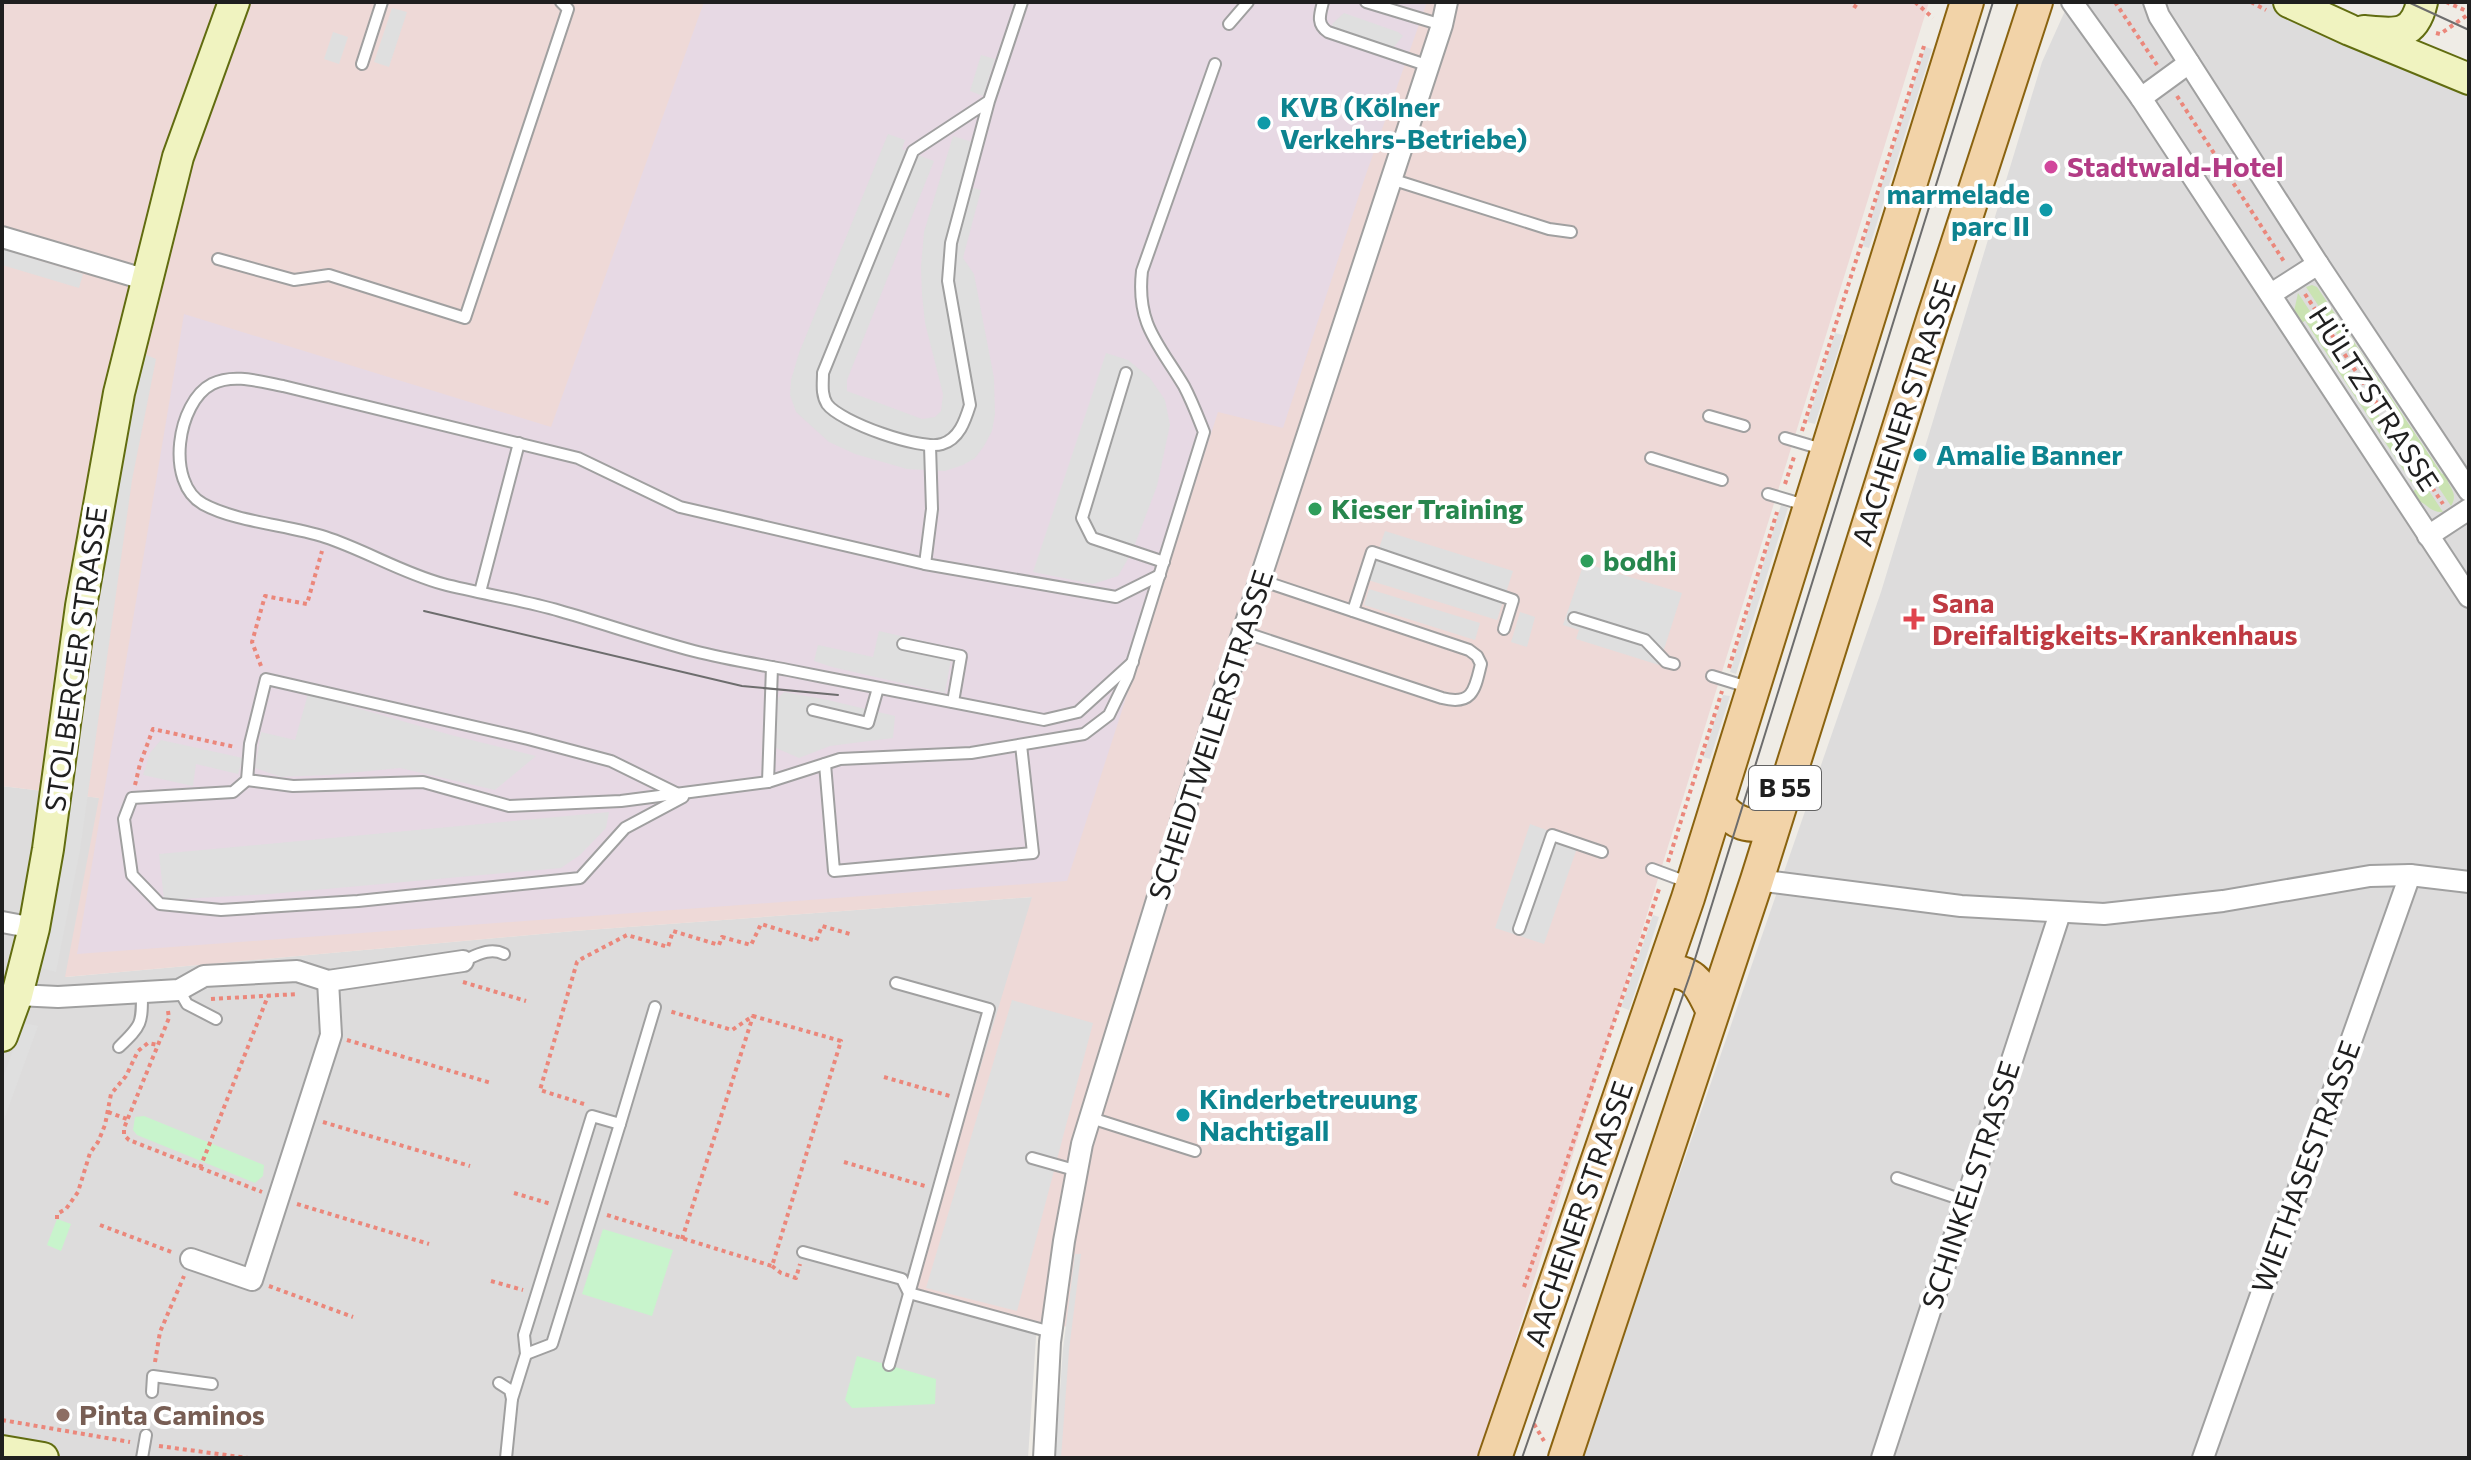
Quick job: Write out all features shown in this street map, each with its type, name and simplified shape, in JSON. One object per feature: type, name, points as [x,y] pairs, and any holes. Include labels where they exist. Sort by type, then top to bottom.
[{"type":"main road","name":"AACHENER STRASSE","points":[[1495,1457],[1664,971],[1678,879],[1718,804],[1739,684],[1795,502],[1967,2]]},
{"type":"main road","name":"AACHENER STRASSE","points":[[1569,1446],[1757,880],[2036,2]]},
{"type":"main road","points":[[1718,804],[1729,818],[1739,822],[1756,826],[1773,824]]},
{"type":"main road","points":[[1664,971],[1681,971],[1690,975],[1698,983],[1713,1011]]},
{"type":"street","name":"STOLBERGER STRASSE","points":[[2,1036],[17,995],[34,928],[52,822],[81,606],[119,393],[178,157],[234,2]]},
{"type":"street","name":"SCHEIDTWEILERSTRASSE","points":[[1044,1458],[1051,1332],[1082,1144],[1188,799],[1429,66],[1447,2]]},
{"type":"street","name":"SCHEIDTWEILERSTRASSE","points":[[1442,25],[1455,2]]},
{"type":"street","name":"HÜLTZSTRASSE","points":[[2072,2],[2141,98],[2469,597]]},
{"type":"street","name":"HÜLTZSTRASSE","points":[[2154,2],[2159,16],[2318,264],[2469,491]]},
{"type":"street","points":[[2289,2],[2469,79]]},
{"type":"street","points":[[2350,30],[2397,34],[2410,27],[2422,2]]},
{"type":"street","points":[[2141,98],[2189,63]]},
{"type":"street","points":[[2,237],[147,280]]},
{"type":"street","name":"HÜLTZSTRASSE","points":[[2271,294],[2318,264]]},
{"type":"street","name":"HÜLTZSTRASSE","points":[[2428,536],[2461,514]]},
{"type":"street","points":[[1757,880],[1961,906],[2104,914],[2223,901],[2370,876],[2410,875],[2469,882]]},
{"type":"street","name":"WIETHASESTRASSE","points":[[2203,1458],[2410,875]]},
{"type":"street","name":"SCHINKELSTRASSE","points":[[1882,1458],[2060,913]]},
{"type":"street","points":[[2,922],[34,928]]},
{"type":"street","points":[[17,995],[58,997],[172,990],[204,976],[266,972],[297,971],[328,981],[460,971]]},
{"type":"street","points":[[191,1259],[252,1280],[331,1035],[328,981]]},
{"type":"street","points":[[2,1451],[41,1458]]},
{"type":"lane","points":[[362,64],[382,2]]},
{"type":"lane","points":[[218,259],[294,280],[329,275],[465,318],[568,9],[561,2]]},
{"type":"lane","points":[[989,101],[913,151],[823,373],[822,392],[828,404],[839,414],[917,444],[944,444],[956,436],[966,420],[970,405],[948,281],[948,261],[989,101],[1022,2]]},
{"type":"lane","points":[[1229,24],[1248,2]]},
{"type":"lane","points":[[1323,2],[1320,22],[1328,32],[1429,66]]},
{"type":"lane","points":[[1366,2],[1442,25]]},
{"type":"lane","points":[[247,780],[293,786],[423,782],[509,806],[621,801],[768,782],[840,759],[971,753],[1084,734],[1109,715],[1128,676],[1204,432],[1186,389],[1145,322],[1140,305],[1140,288],[1142,271],[1215,64]]},
{"type":"lane","points":[[1391,179],[1549,229],[1571,232]]},
{"type":"lane","points":[[1126,373],[1082,518],[1092,538],[1164,562]]},
{"type":"lane","points":[[1133,662],[1078,712],[1044,720],[694,651],[558,611],[402,571],[327,538],[219,511],[200,502],[186,489],[180,471],[179,453],[186,420],[195,399],[205,389],[215,382],[234,378],[283,386],[578,458],[680,507],[925,564],[1116,597],[1160,575]]},
{"type":"lane","points":[[1709,416],[1744,426]]},
{"type":"lane","points":[[1785,438],[1813,446]]},
{"type":"lane","points":[[480,592],[519,443]]},
{"type":"lane","points":[[925,564],[932,509],[930,446]]},
{"type":"lane","points":[[1651,458],[1722,480]]},
{"type":"lane","points":[[1768,494],[1795,502]]},
{"type":"lane","points":[[1353,611],[1372,552],[1513,600],[1504,629]]},
{"type":"lane","points":[[1243,632],[1457,702],[1466,699],[1475,689],[1481,664],[1469,650],[1260,580]]},
{"type":"lane","points":[[1574,618],[1645,640],[1666,662],[1674,664]]},
{"type":"lane","points":[[903,644],[961,656],[953,702]]},
{"type":"lane","points":[[768,782],[772,667]]},
{"type":"lane","points":[[1712,676],[1739,684]]},
{"type":"lane","points":[[678,794],[611,761],[266,679],[250,750],[247,780],[233,792],[132,798],[124,819],[132,875],[160,904],[221,910],[372,900],[580,878],[625,828],[692,792]]},
{"type":"lane","points":[[813,710],[868,723],[878,688]]},
{"type":"lane","points":[[825,764],[834,871],[1033,853],[1021,745]]},
{"type":"lane","points":[[1519,929],[1552,835],[1602,852]]},
{"type":"lane","points":[[1652,869],[1678,879]]},
{"type":"lane","points":[[460,971],[482,953],[496,950],[504,954]]},
{"type":"lane","points":[[889,1365],[989,1009],[896,983]]},
{"type":"lane","points":[[172,990],[187,1004],[216,1019]]},
{"type":"lane","points":[[119,1047],[139,1028],[142,992]]},
{"type":"lane","points":[[526,1354],[552,1344],[655,1007]]},
{"type":"lane","points":[[506,1458],[512,1399],[526,1354],[524,1335],[592,1116],[620,1124]]},
{"type":"lane","points":[[1091,1118],[1195,1151]]},
{"type":"lane","points":[[1032,1158],[1078,1171]]},
{"type":"lane","points":[[1897,1178],[1966,1201]]},
{"type":"lane","points":[[803,1252],[902,1279],[909,1293],[1051,1332]]},
{"type":"lane","points":[[152,1392],[153,1376],[212,1384]]},
{"type":"lane","points":[[499,1383],[510,1390],[512,1399]]},
{"type":"lane","points":[[142,1458],[145,1439]]},
{"type":"path","points":[[1854,8],[1858,2]]},
{"type":"path","points":[[1915,2],[1933,18],[1935,10]]},
{"type":"path","name":"HÜLTZSTRASSE","points":[[2115,2],[2295,279],[2461,514]]},
{"type":"path","points":[[2448,3],[2469,12]]},
{"type":"path","points":[[1522,1294],[1678,879],[1813,446],[1928,33]]},
{"type":"path","points":[[266,679],[252,642],[265,596],[307,604],[327,538]]},
{"type":"path","points":[[132,798],[153,729],[250,750]]},
{"type":"path","points":[[592,1116],[590,1106],[540,1090],[577,962],[627,935],[668,947],[673,931],[719,945],[722,937],[751,945],[761,924],[816,941],[822,926],[850,934]]},
{"type":"path","points":[[460,971],[526,1001]]},
{"type":"path","points":[[172,990],[169,1018],[124,1128],[124,1135],[129,1140],[278,1199],[429,1244]]},
{"type":"path","points":[[200,1168],[268,996]]},
{"type":"path","points":[[655,1007],[732,1030],[753,1016],[841,1041],[772,1266]]},
{"type":"path","points":[[682,1239],[753,1016]]},
{"type":"path","points":[[331,1035],[491,1083]]},
{"type":"path","points":[[57,1219],[57,1214],[66,1209],[78,1192],[82,1171],[98,1142],[111,1094],[126,1076],[138,1051],[148,1043],[158,1045]]},
{"type":"path","points":[[884,1077],[964,1100]]},
{"type":"path","points":[[108,1112],[127,1119]]},
{"type":"path","points":[[305,1117],[470,1166]]},
{"type":"path","points":[[844,1162],[938,1190]]},
{"type":"path","points":[[514,1193],[564,1208]]},
{"type":"path","points":[[594,1212],[772,1266],[796,1278]]},
{"type":"path","points":[[100,1225],[191,1259],[160,1332],[154,1365]]},
{"type":"path","points":[[252,1280],[353,1317]]},
{"type":"path","points":[[491,1281],[537,1294]]},
{"type":"path","points":[[1529,1416],[1546,1444],[1551,1429],[1569,1446]]},
{"type":"path","points":[[2,1420],[145,1439],[248,1458]]},
{"type":"shaded area","points":[[2,2],[1929,2],[1479,1458],[1060,1458],[1069,1327],[1037,1322],[913,1289],[1032,897],[574,931],[65,977],[99,798],[2,786]]},
{"type":"shaded area","points":[[704,2],[1427,2],[1365,177],[1283,428],[1218,412],[1067,881],[77,954],[184,314],[551,427]]},
{"type":"shaded area","points":[[2069,2],[2314,2],[2469,63],[2469,1458],[1581,1458],[1881,592],[2042,62]]},
{"type":"shaded area","points":[[392,8],[407,12],[389,67],[374,62]]},
{"type":"shaded area","points":[[1344,13],[1403,36],[1393,48],[1333,27],[1332,24]]},
{"type":"shaded area","points":[[333,32],[348,37],[339,64],[324,59]]},
{"type":"shaded area","points":[[1925,47],[1932,49],[1869,248],[1862,246]]},
{"type":"shaded area","points":[[981,55],[995,59],[983,96],[970,91]]},
{"type":"shaded area","points":[[888,134],[905,140],[902,149],[934,161],[847,380],[847,391],[922,419],[935,417],[941,411],[943,394],[925,323],[922,295],[924,232],[953,136],[972,142],[960,184],[981,190],[963,258],[974,274],[994,378],[995,414],[992,431],[975,458],[945,471],[907,469],[855,454],[829,442],[796,412],[790,395],[799,353]]},
{"type":"shaded area","points":[[2,249],[83,274],[79,288],[2,265]]},
{"type":"shaded area","points":[[2335,302],[2447,471],[2442,474],[2330,305]]},
{"type":"shaded area","points":[[2305,321],[2416,489],[2411,493],[2299,325]]},
{"type":"shaded area","points":[[1835,333],[1843,335],[1815,424],[1807,422]]},
{"type":"shaded area","points":[[142,353],[156,359],[132,480],[80,850],[56,972],[41,968],[65,847],[117,477]]},
{"type":"shaded area","points":[[1106,353],[1128,360],[1150,378],[1165,400],[1170,425],[1157,486],[1132,552],[1118,576],[1093,584],[1033,572]]},
{"type":"shaded area","points":[[1781,505],[1788,508],[1736,674],[1730,672]]},
{"type":"shaded area","points":[[1385,531],[1513,571],[1497,620],[1368,580]]},
{"type":"shaded area","points":[[1584,563],[1682,593],[1659,665],[1576,639],[1579,630],[1563,625]]},
{"type":"shaded area","points":[[1369,589],[1480,623],[1475,640],[1364,605]]},
{"type":"shaded area","points":[[1520,612],[1535,617],[1527,647],[1511,642]]},
{"type":"shaded area","points":[[879,631],[953,648],[945,693],[814,661],[818,645],[873,657]]},
{"type":"shaded area","points":[[784,692],[895,716],[893,738],[830,746],[799,758],[776,748],[778,698]]},
{"type":"shaded area","points":[[308,694],[536,756],[495,790],[400,768],[281,777],[255,768],[261,732],[295,740]]},
{"type":"shaded area","points":[[1723,695],[1730,696],[1710,759],[1703,757]]},
{"type":"shaded area","points":[[161,740],[243,758],[238,774],[196,764],[193,786],[143,775],[150,753]]},
{"type":"shaded area","points":[[2,786],[100,798],[66,977],[574,931],[1033,897],[913,1289],[1037,1322],[1028,1458],[2,1458]]},
{"type":"shaded area","points":[[609,812],[606,828],[580,855],[561,868],[270,894],[164,900],[159,854]]},
{"type":"shaded area","points":[[1530,824],[1579,842],[1544,944],[1495,928]]},
{"type":"shaded area","points":[[1653,915],[1659,917],[1629,1010],[1621,1007]]},
{"type":"shaded area","points":[[1012,1000],[1093,1023],[1017,1311],[926,1288]]},
{"type":"shaded area","points":[[23,1023],[38,1026],[2,1125],[2,1080]]},
{"type":"shaded area","points":[[1075,1254],[1081,1254],[1069,1350],[1061,1458],[1055,1458],[1063,1349]]},
{"type":"green space","points":[[2306,287],[2317,287],[2442,473],[2447,471],[2452,478],[2448,482],[2454,497],[2451,506]]},
{"type":"green space","points":[[2298,293],[2443,512],[2434,511],[2415,500],[2411,493],[2415,489],[2305,321],[2299,325],[2293,316]]},
{"type":"green space","points":[[144,1116],[264,1165],[263,1176],[255,1183],[137,1135],[133,1130],[135,1117]]},
{"type":"green space","points":[[57,1219],[71,1224],[61,1251],[47,1245]]},
{"type":"green space","points":[[603,1229],[673,1250],[652,1316],[582,1294]]},
{"type":"green space","points":[[857,1356],[936,1379],[935,1404],[852,1408],[845,1400]]},
{"type":"tram line","points":[[1522,1458],[1690,975],[1993,2]]},
{"type":"tram line","points":[[2408,2],[2469,30]]},
{"type":"tram line","points":[[424,611],[742,686],[838,695]]},
{"type":"place","name":"KVB (Kölner Verkehrs-Betriebe)","points":[[1264,123]]},
{"type":"place","name":"Stadtwald-Hotel","points":[[2051,167]]},
{"type":"place","name":"marmelade parc II","points":[[2046,210]]},
{"type":"place","name":"Amalie Banner","points":[[1920,455]]},
{"type":"place","name":"Kieser Training","points":[[1315,509]]},
{"type":"place","name":"bodhi","points":[[1587,561]]},
{"type":"place","name":"Sana Dreifaltigkeits-Krankenhaus","points":[[1914,619]]},
{"type":"place","name":"Kinderbetreuung Nachtigall","points":[[1183,1115]]},
{"type":"place","name":"Pinta Caminos","points":[[63,1415]]}]
